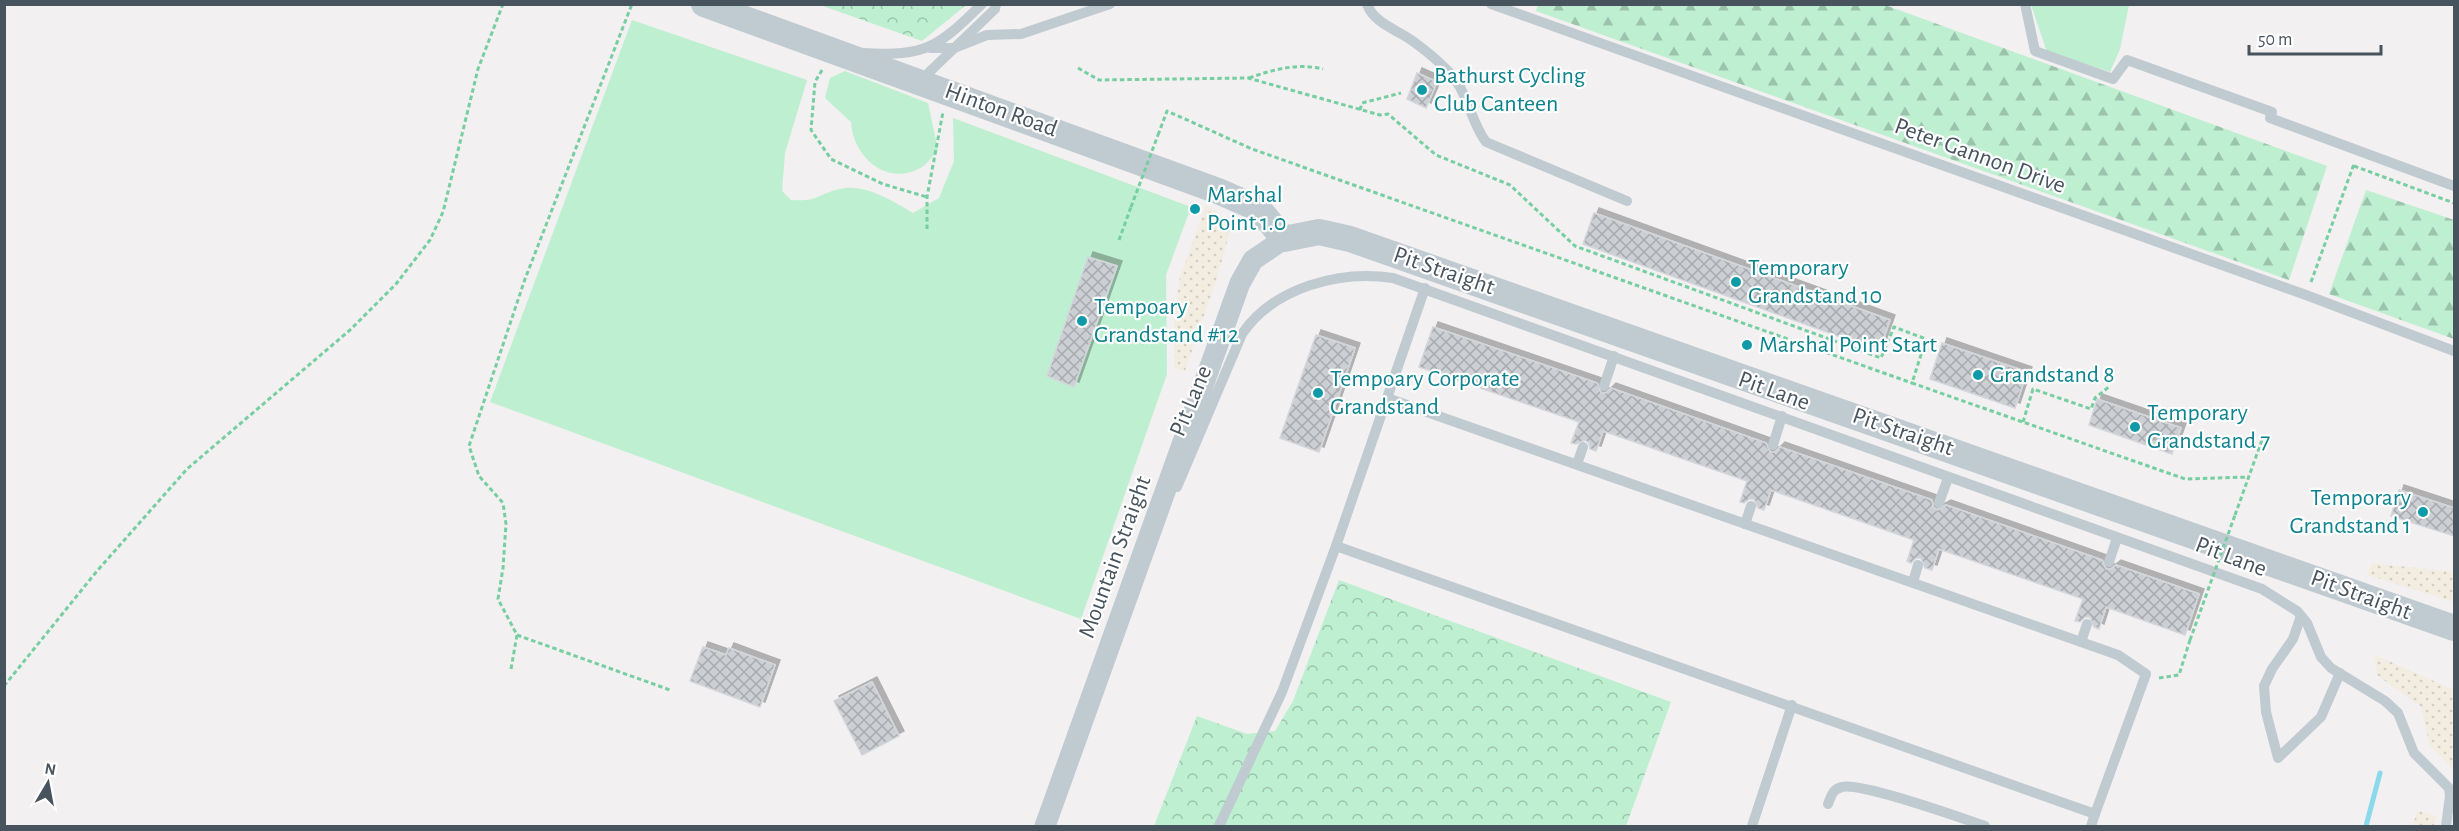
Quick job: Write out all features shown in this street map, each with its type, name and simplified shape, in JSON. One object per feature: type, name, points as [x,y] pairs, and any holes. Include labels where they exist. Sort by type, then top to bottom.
[{"type":"street","name":"Hinton Road","points":[[704,4],[944,89],[1248,204],[1259,209],[1284,239]]},
{"type":"street","name":"Pit Straight","points":[[1284,239],[1319,232],[1350,239],[2454,628]]},
{"type":"street","name":"Mountain Straight","points":[[1045,826],[1232,303],[1248,266],[1269,248],[1284,239]]},
{"type":"lane","points":[[930,48],[982,4]]},
{"type":"lane","points":[[920,81],[995,9],[996,4]]},
{"type":"lane","points":[[833,50],[896,54],[916,53],[930,48],[954,48],[987,35],[1021,34],[1052,26],[1110,4]]},
{"type":"lane","points":[[1367,4],[1380,22],[1412,40],[1448,71],[1463,92],[1475,129],[1486,142],[1627,201]]},
{"type":"lane","name":"Peter Gannon Drive","points":[[1491,4],[2306,295],[2454,351]]},
{"type":"lane","points":[[2025,4],[2035,51],[2113,79],[2127,60],[2272,112],[2270,118],[2454,186]]},
{"type":"lane","name":"Pit Lane","points":[[1130,593],[1242,334],[1253,320],[1280,300],[1329,280],[1378,276],[1425,288],[1948,478],[2262,589],[2301,616],[2307,623],[2321,657],[2340,674],[2385,701],[2398,713],[2414,753],[2449,788],[2450,808],[2446,826]]},
{"type":"lane","points":[[1219,826],[1282,692],[1425,288]]},
{"type":"lane","points":[[1604,386],[1614,356]]},
{"type":"lane","points":[[1387,398],[2118,655],[2146,674],[2091,826]]},
{"type":"lane","points":[[1773,445],[1782,416]]},
{"type":"lane","points":[[1578,464],[1583,447]]},
{"type":"lane","points":[[1939,503],[1948,478]]},
{"type":"lane","points":[[1745,524],[1751,506]]},
{"type":"lane","points":[[2109,562],[2117,538]]},
{"type":"lane","points":[[1335,546],[1792,705],[2096,814]]},
{"type":"lane","points":[[1913,582],[1918,565]]},
{"type":"lane","points":[[2301,616],[2293,639],[2272,669],[2265,686],[2266,712],[2278,758],[2321,717],[2340,674]]},
{"type":"lane","points":[[2081,642],[2087,624]]},
{"type":"lane","points":[[1752,826],[1792,705]]},
{"type":"lane","points":[[1828,804],[1834,790],[1841,787],[1856,787],[1985,826]]},
{"type":"path","points":[[4,686],[97,571],[187,470],[350,330],[396,284],[430,240],[443,212],[478,69],[503,4]]},
{"type":"path","points":[[511,669],[517,635],[498,599],[506,535],[503,503],[479,476],[469,446],[525,279],[632,4]]},
{"type":"path","points":[[833,50],[815,82],[811,129],[831,159],[882,184],[927,197]]},
{"type":"path","points":[[1248,78],[1274,69],[1305,65],[1323,69]]},
{"type":"path","points":[[1078,68],[1099,80],[1248,78],[1380,116],[1388,114],[1436,155],[1510,185],[1575,246],[1881,358],[1894,327],[1926,339],[1912,383]]},
{"type":"path","points":[[927,229],[927,197],[943,122],[944,89]]},
{"type":"path","points":[[1360,110],[1362,103],[1401,93]]},
{"type":"path","points":[[1119,240],[1167,111],[1252,149],[2186,479],[2249,477]]},
{"type":"path","points":[[2306,295],[2359,151]]},
{"type":"path","points":[[2354,166],[2454,203]]},
{"type":"path","points":[[2023,422],[2033,389],[2091,410],[2095,398],[2110,386]]},
{"type":"path","points":[[2146,674],[2160,678],[2179,675],[2262,440]]},
{"type":"path","points":[[517,635],[670,690]]},
{"type":"green space","points":[[820,5],[966,5],[922,41]]},
{"type":"green space","points":[[1538,5],[1885,5],[2327,166],[2289,280],[1536,11]]},
{"type":"green space","points":[[2031,5],[2129,5],[2120,49],[2110,72],[2047,52]]},
{"type":"green space","points":[[632,20],[807,80],[785,153],[782,191],[791,200],[813,199],[840,189],[859,189],[878,194],[913,213],[939,198],[954,161],[953,118],[1191,207],[1166,275],[1167,374],[1081,619],[490,402]]},
{"type":"green space","points":[[845,71],[928,103],[938,150],[922,167],[909,173],[896,174],[874,166],[865,157],[853,135],[851,122],[825,98],[830,78]]},
{"type":"green space","points":[[2366,190],[2454,220],[2454,339],[2329,294]]},
{"type":"green space","points":[[1339,580],[1671,702],[1626,826],[1154,826],[1197,716],[1247,734],[1275,731],[1293,701]]},
{"type":"sand","points":[[1206,205],[1231,228],[1216,281],[1185,371],[1174,368],[1175,305],[1180,277]]},
{"type":"sand","points":[[2371,563],[2454,572],[2454,602],[2368,575]]},
{"type":"sand","points":[[2375,655],[2454,690],[2454,770],[2430,746],[2421,707],[2377,675]]},
{"type":"sand","points":[[2417,811],[2437,816],[2434,826],[2413,826]]},
{"type":"building","name":"Bathurst Cycling Club Canteen","points":[[1417,73],[1437,82],[1426,108],[1407,99]]},
{"type":"building","name":"Temporary Grandstand 10","points":[[1594,213],[1890,320],[1879,351],[1583,244]]},
{"type":"building","name":"Tempoary Grandstand #12","points":[[1088,257],[1117,266],[1074,387],[1047,376]]},
{"type":"building","points":[[1433,327],[1597,383],[1601,393],[1606,393],[1611,388],[1766,443],[1770,452],[1775,452],[1780,447],[1932,500],[1933,507],[1937,510],[1946,505],[2102,560],[2106,569],[2111,569],[2116,565],[2199,594],[2185,635],[2106,607],[2099,629],[2094,627],[2090,617],[2085,617],[2080,622],[2075,621],[2083,599],[1939,549],[1932,570],[1925,568],[1921,558],[1916,558],[1911,563],[1907,561],[1914,540],[1771,490],[1764,510],[1758,508],[1754,499],[1749,499],[1744,503],[1740,502],[1747,481],[1603,431],[1596,451],[1590,449],[1589,443],[1585,440],[1576,444],[1571,443],[1579,422],[1419,367]]},
{"type":"building","name":"Tempoary Corporate Grandstand","points":[[1316,335],[1355,348],[1319,452],[1280,438]]},
{"type":"building","name":"Grandstand 8","points":[[1942,343],[2027,372],[2015,408],[1930,379]]},
{"type":"building","name":"Temporary Grandstand 7","points":[[2097,399],[2181,428],[2172,454],[2089,425]]},
{"type":"building","name":"Temporary Grandstand 1","points":[[2399,490],[2454,508],[2454,536],[2391,516]]},
{"type":"building","points":[[703,647],[726,655],[729,648],[775,665],[760,707],[690,681]]},
{"type":"building","points":[[872,682],[899,736],[862,755],[834,701]]},
{"type":"waterway","points":[[2366,826],[2380,773]]},
{"type":"place","name":"Bathurst Cycling Club Canteen","points":[[1422,90]]},
{"type":"place","name":"Marshal Point 1.0","points":[[1195,209]]},
{"type":"place","name":"Temporary Grandstand 10","points":[[1736,282]]},
{"type":"place","name":"Tempoary Grandstand #12","points":[[1082,321]]},
{"type":"place","name":"Marshal Point Start","points":[[1747,345]]},
{"type":"place","name":"Grandstand 8","points":[[1978,375]]},
{"type":"place","name":"Tempoary Corporate Grandstand","points":[[1318,393]]},
{"type":"place","name":"Temporary Grandstand 7","points":[[2135,427]]},
{"type":"place","name":"Temporary Grandstand 1","points":[[2423,512]]}]
